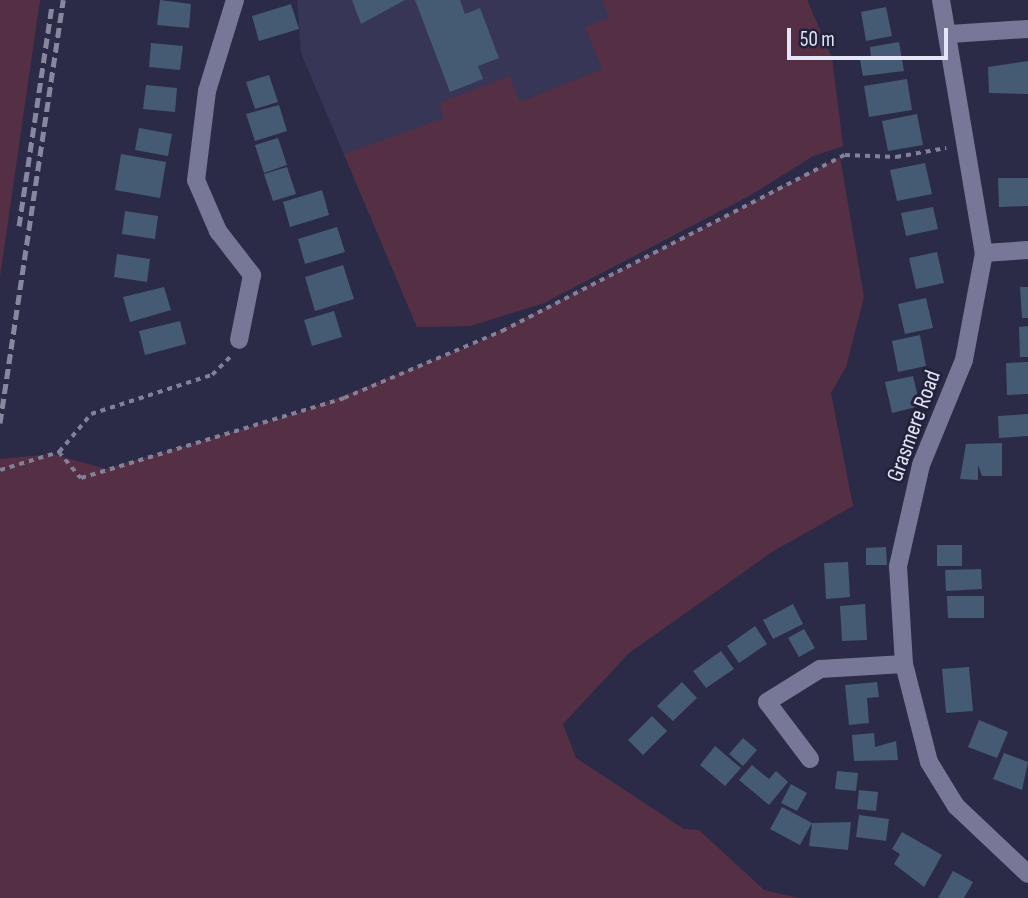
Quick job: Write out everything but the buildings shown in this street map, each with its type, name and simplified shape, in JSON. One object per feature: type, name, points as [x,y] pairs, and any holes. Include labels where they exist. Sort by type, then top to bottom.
[{"type":"street","points":[[235,0],[207,91],[196,180],[218,231],[252,275],[239,340]]},
{"type":"street","name":"Grasmere Road","points":[[941,0],[950,34],[984,253],[964,360],[921,465],[898,566],[904,664],[929,762],[956,806],[1028,874]]},
{"type":"street","points":[[950,34],[1028,29]]},
{"type":"street","points":[[984,253],[1028,250]]},
{"type":"street","points":[[810,759],[767,702],[820,669],[904,664]]},
{"type":"path","points":[[59,452],[81,478],[344,398],[502,331],[845,155],[896,157],[967,144]]},
{"type":"path","points":[[0,470],[59,452],[91,414],[212,375],[239,340]]},
{"type":"shaded area","points":[[0,0],[40,0],[0,277]]},
{"type":"shaded area","points":[[297,0],[807,0],[832,58],[843,146],[813,156],[749,196],[544,303],[470,326],[417,327],[301,53]]},
{"type":"shaded area","points":[[602,0],[807,0],[832,58],[843,146],[813,156],[749,196],[544,303],[470,326],[417,327],[344,154],[444,118],[439,103],[509,76],[520,102],[602,69],[585,27],[609,18]]},
{"type":"shaded area","points":[[840,157],[864,297],[846,367],[831,393],[853,506],[772,552],[629,653],[563,724],[576,758],[684,829],[699,830],[764,890],[799,898],[0,898],[0,459],[53,454],[106,469],[307,410],[474,344]]},
{"type":"railway","points":[[0,423],[63,0]]},
{"type":"railway","points":[[19,226],[52,4]]}]
